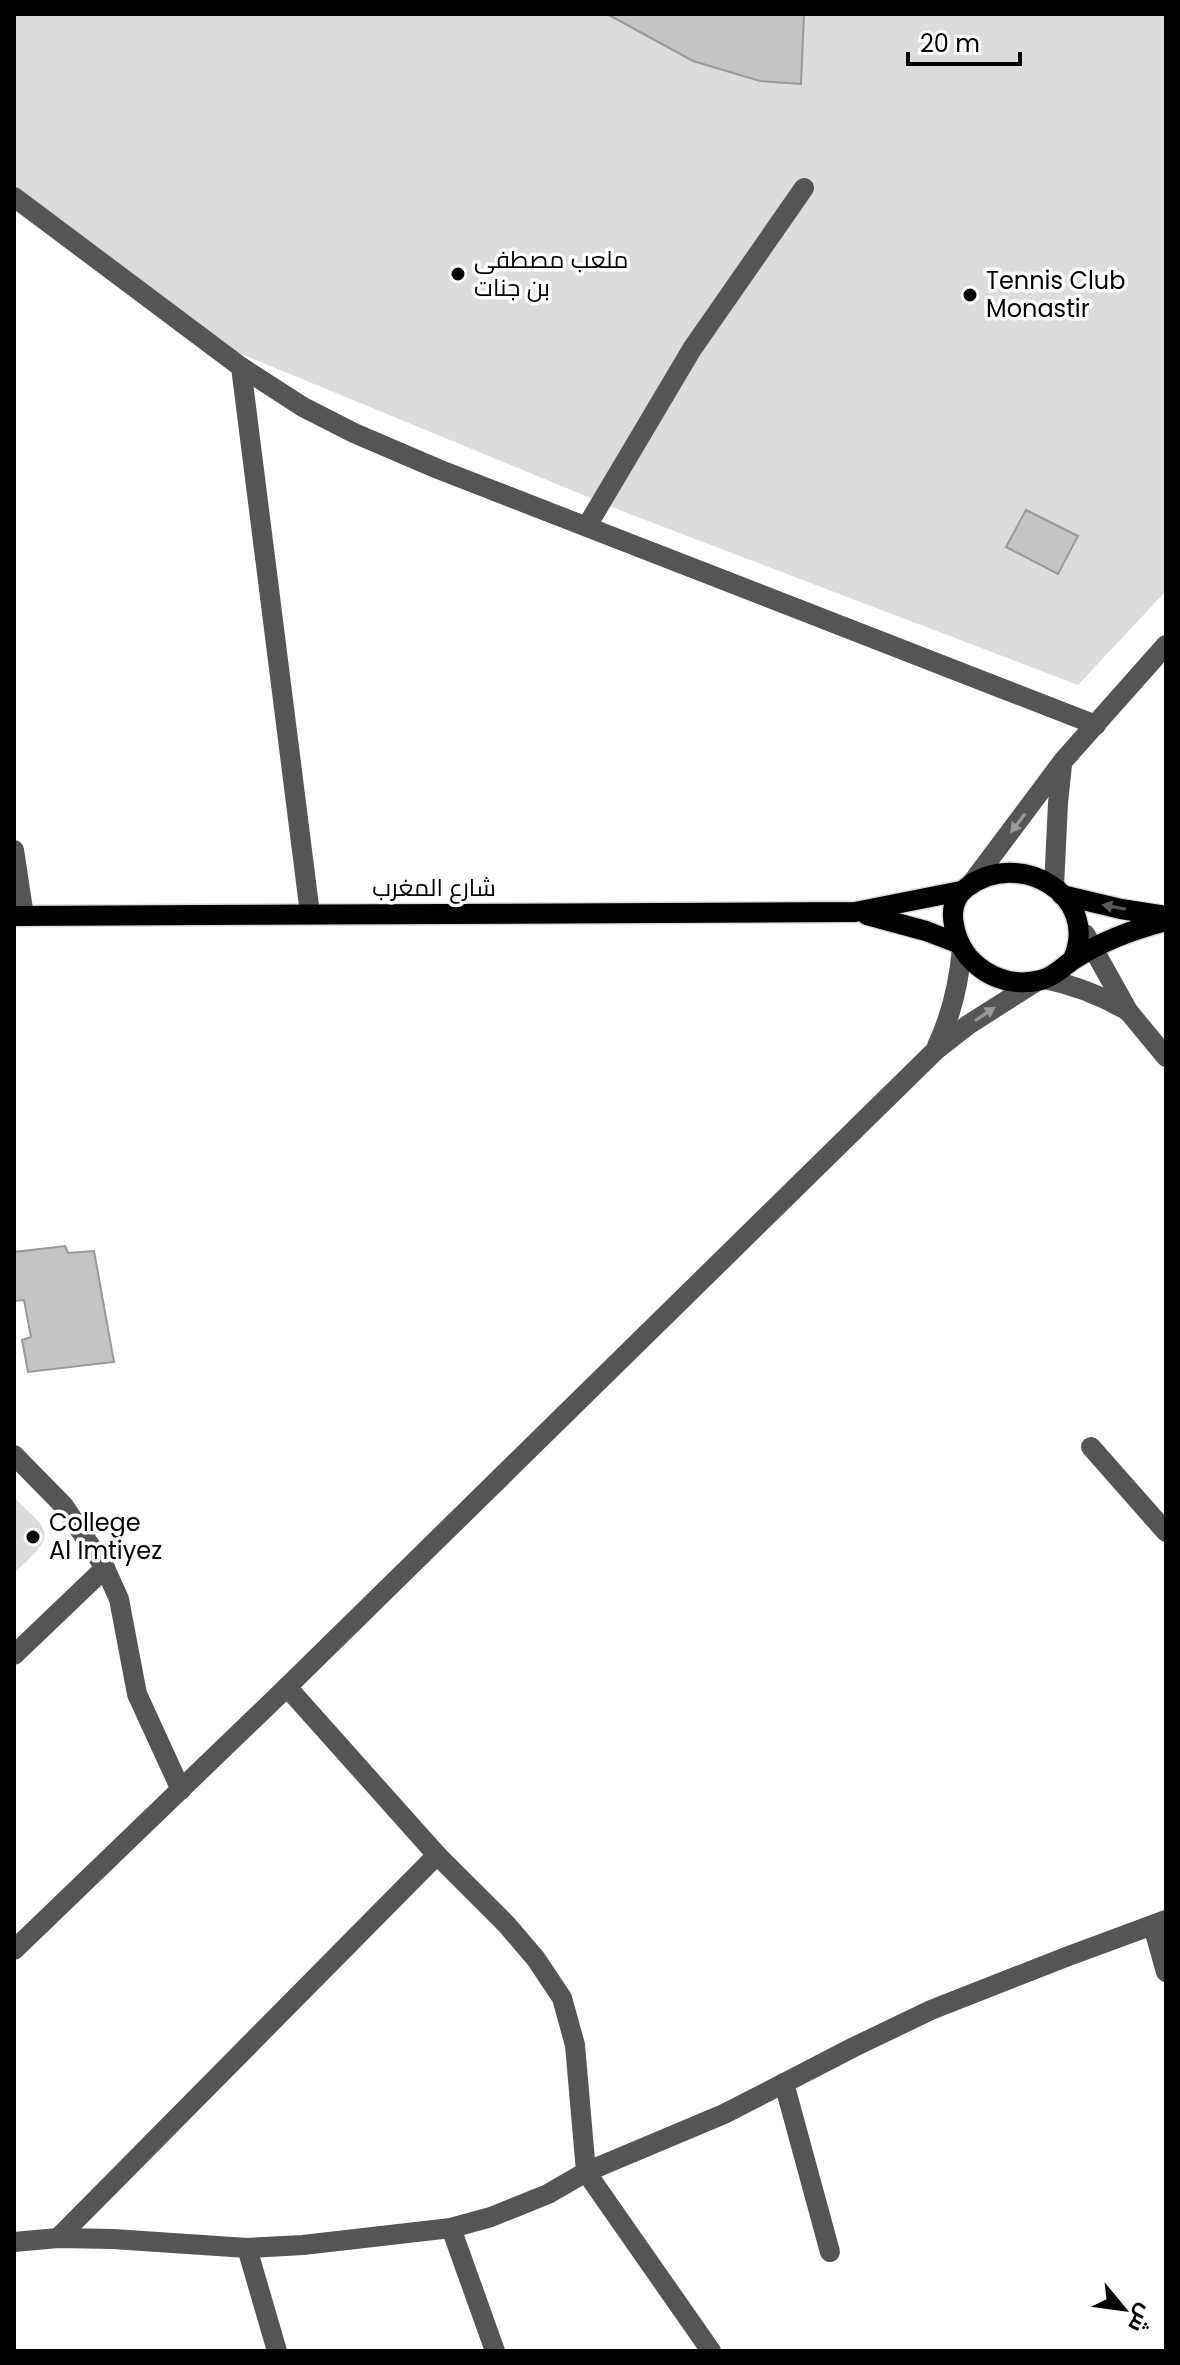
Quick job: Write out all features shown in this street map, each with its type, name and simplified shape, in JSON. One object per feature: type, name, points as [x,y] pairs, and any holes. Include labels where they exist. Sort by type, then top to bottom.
[{"type":"main road","name":"شارع المغرب","points":[[19,916],[855,912],[966,887],[991,875],[1013,872],[1034,876],[1058,891],[1166,918]]},
{"type":"main road","points":[[961,946],[954,926],[954,901],[966,887]]},
{"type":"main road","points":[[1058,891],[1074,913],[1079,935],[1073,959]]},
{"type":"main road","name":"شارع المغرب","points":[[855,912],[903,924],[961,946],[977,966],[997,978],[1020,983],[1040,980],[1065,968],[1073,959],[1093,948],[1166,918]]},
{"type":"street","points":[[587,526],[692,349],[804,188]]},
{"type":"street","points":[[14,197],[241,367],[303,407],[354,433],[438,469],[1096,725]]},
{"type":"street","points":[[241,367],[310,914]]},
{"type":"street","points":[[966,887],[1063,761],[1166,645]]},
{"type":"street","points":[[1058,891],[1058,803],[1063,761]]},
{"type":"street","points":[[14,850],[19,916]]},
{"type":"street","points":[[1074,913],[1128,1011],[1166,1057]]},
{"type":"street","points":[[936,1050],[955,1001],[961,946]]},
{"type":"street","points":[[14,1950],[287,1687],[936,1050],[968,1025],[1040,980],[1074,985],[1128,1011]]},
{"type":"street","points":[[1091,1447],[1166,1532]]},
{"type":"street","points":[[14,1455],[64,1506],[105,1568],[119,1599],[137,1694],[181,1790]]},
{"type":"street","points":[[14,1655],[105,1568]]},
{"type":"street","points":[[287,1687],[437,1855],[507,1925],[536,1959],[562,1998],[575,2045],[586,2172],[711,2351]]},
{"type":"street","points":[[58,2238],[437,1855]]},
{"type":"street","points":[[14,2242],[58,2238],[113,2239],[247,2248],[303,2245],[451,2228],[491,2217],[548,2194],[586,2172],[724,2114],[931,2010],[1160,1923],[1166,1972]]},
{"type":"street","points":[[784,2083],[830,2252]]},
{"type":"street","points":[[451,2228],[495,2351]]},
{"type":"street","points":[[247,2248],[277,2351]]},
{"type":"shaded area","points":[[14,14],[1166,14],[1166,591],[1078,685],[627,513],[229,349],[14,198]]},
{"type":"shaded area","name":"College Al Imtiyez","points":[[14,1498],[37,1520],[45,1536],[37,1551],[14,1573]]},
{"type":"building","points":[[607,14],[804,14],[801,84],[760,81],[693,61]]},
{"type":"building","points":[[1026,510],[1078,536],[1058,574],[1006,547]]},
{"type":"building","points":[[65,1246],[68,1253],[94,1251],[114,1362],[28,1372],[22,1340],[31,1337],[24,1300],[14,1301],[14,1252]]},
{"type":"place","name":"ملعب مصطفى بن جنات","points":[[458,274]]},
{"type":"place","name":"Tennis Club Monastir","points":[[970,295]]},
{"type":"place","name":"College Al Imtiyez","points":[[33,1537]]}]
